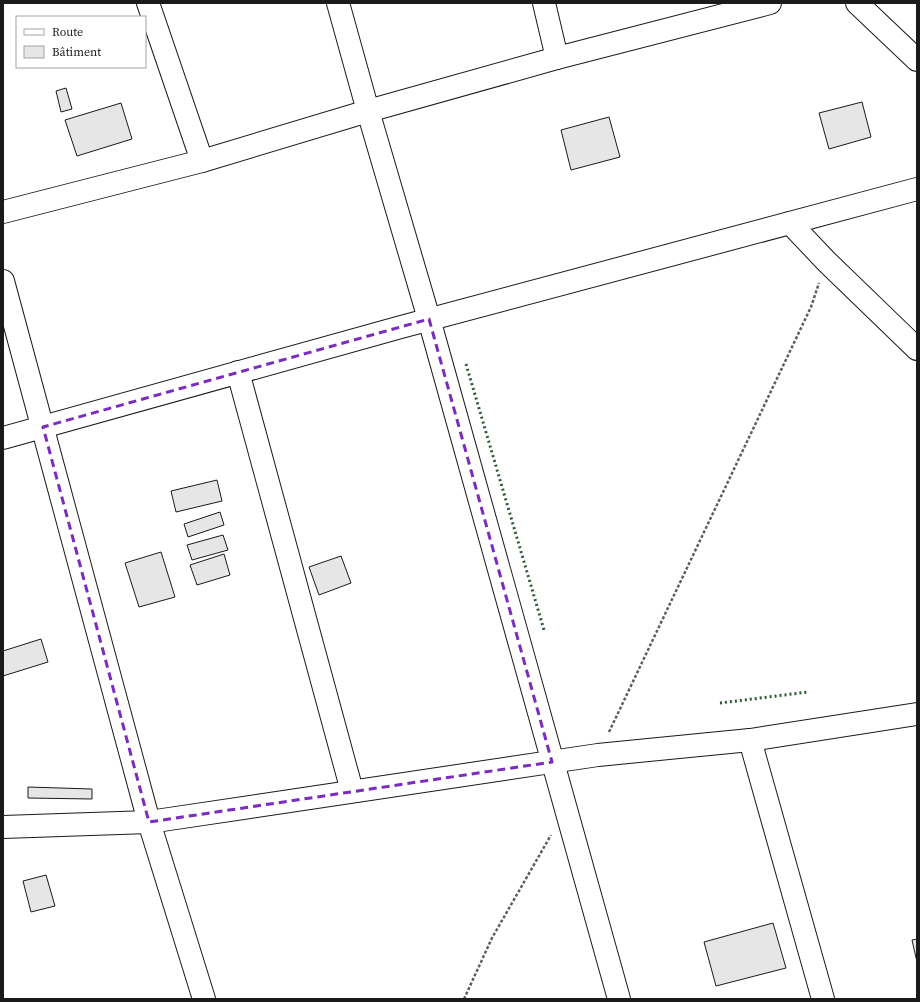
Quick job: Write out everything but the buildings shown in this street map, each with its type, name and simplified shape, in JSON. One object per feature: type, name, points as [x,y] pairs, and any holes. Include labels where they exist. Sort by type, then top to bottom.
[{"type":"street","points":[[148,3],[202,161]]},
{"type":"street","points":[[338,3],[429,320],[619,999]]},
{"type":"street","points":[[544,3],[557,58]]},
{"type":"street","points":[[3,212],[202,161],[368,111],[557,58],[770,3]]},
{"type":"street","points":[[857,3],[917,60]]},
{"type":"street","points":[[3,438],[238,372],[917,189]]},
{"type":"street","points":[[790,223],[826,261],[917,349]]},
{"type":"street","points":[[3,281],[149,822],[204,999]]},
{"type":"street","points":[[238,372],[352,791]]},
{"type":"street","points":[[3,828],[149,822],[598,755],[750,740],[917,714]]},
{"type":"street","points":[[750,740],[823,999]]},
{"type":"path","points":[[598,755],[811,307],[826,261]]},
{"type":"path","points":[[464,999],[492,938],[566,809]]},
{"type":"highlighted area","points":[[429,319],[552,762],[149,822],[43,427]]},
{"type":"hedge","points":[[466,364],[544,630]]},
{"type":"hedge","points":[[720,703],[808,692]]}]
